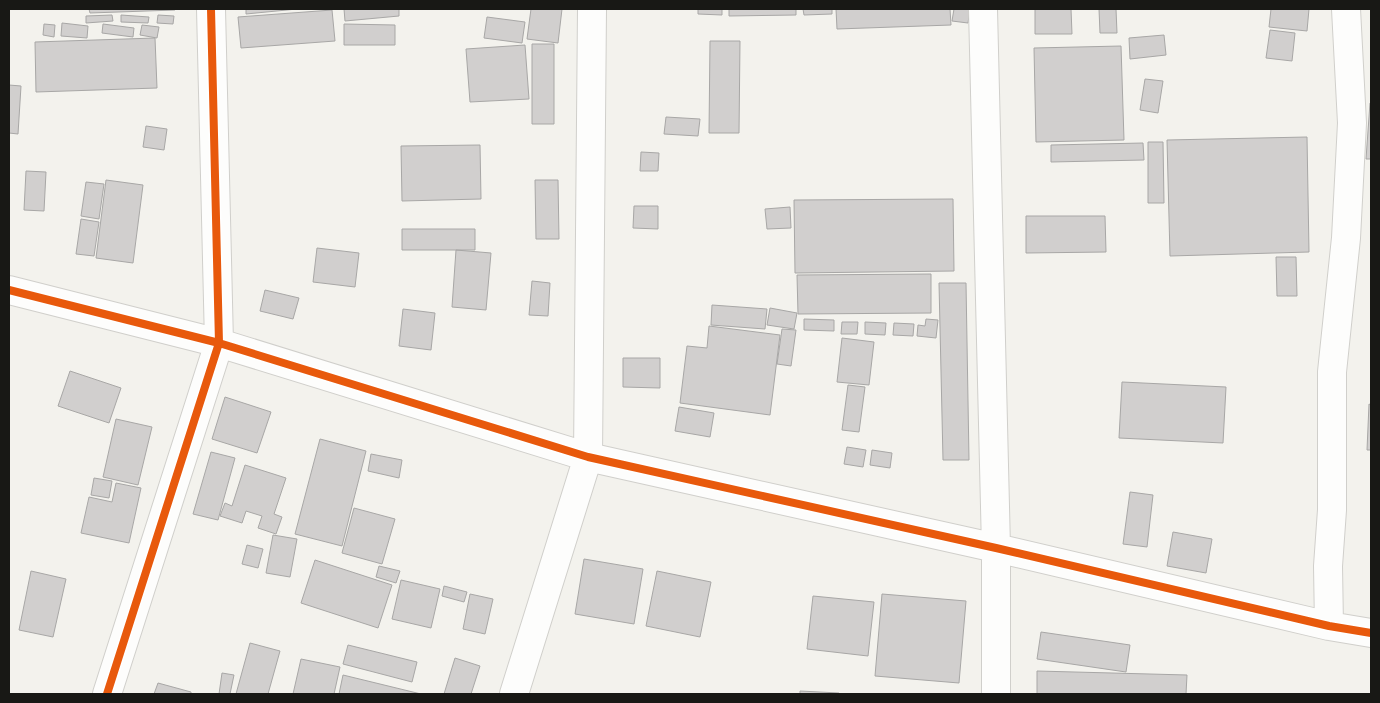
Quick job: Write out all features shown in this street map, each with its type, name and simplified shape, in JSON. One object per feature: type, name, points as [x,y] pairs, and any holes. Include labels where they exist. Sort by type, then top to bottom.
[{"type":"street","points":[[107,694],[219,343],[211,9]]},
{"type":"street","points":[[514,694],[588,457],[592,9]]},
{"type":"street","points":[[983,9],[996,548],[996,694]]},
{"type":"street","points":[[1329,626],[1328,566],[1332,510],[1332,372],[1346,238],[1352,123],[1346,9]]},
{"type":"street","points":[[9,290],[219,343],[588,457],[1371,634]]},
{"type":"building","points":[[89,9],[175,9],[175,10],[90,13]]},
{"type":"building","points":[[246,9],[297,9],[246,14]]},
{"type":"building","points":[[344,9],[399,9],[399,16],[345,21]]},
{"type":"building","points":[[531,9],[562,9],[558,43],[527,39]]},
{"type":"building","points":[[698,9],[722,9],[722,15],[698,14]]},
{"type":"building","points":[[729,9],[796,9],[796,15],[729,16]]},
{"type":"building","points":[[803,9],[832,9],[832,14],[804,15]]},
{"type":"building","points":[[836,9],[950,9],[951,25],[837,29]]},
{"type":"building","points":[[954,9],[970,9],[968,23],[952,21]]},
{"type":"building","points":[[1035,9],[1071,9],[1072,34],[1035,34]]},
{"type":"building","points":[[1099,9],[1116,9],[1117,33],[1100,33]]},
{"type":"building","points":[[1271,9],[1309,9],[1307,31],[1269,27]]},
{"type":"building","points":[[332,10],[335,41],[241,48],[238,17]]},
{"type":"building","points":[[112,15],[113,21],[86,23],[86,16]]},
{"type":"building","points":[[121,15],[149,17],[148,23],[121,22]]},
{"type":"building","points":[[158,15],[174,16],[173,24],[157,23]]},
{"type":"building","points":[[487,17],[525,22],[522,43],[484,38]]},
{"type":"building","points":[[62,23],[88,26],[87,38],[61,36]]},
{"type":"building","points":[[44,24],[55,25],[54,37],[43,35]]},
{"type":"building","points":[[103,24],[134,28],[133,37],[102,33]]},
{"type":"building","points":[[344,24],[395,25],[395,45],[344,45]]},
{"type":"building","points":[[142,25],[159,27],[157,38],[140,35]]},
{"type":"building","points":[[1270,30],[1295,33],[1292,61],[1266,58]]},
{"type":"building","points":[[1164,35],[1166,55],[1130,59],[1129,38]]},
{"type":"building","points":[[155,38],[157,88],[36,92],[35,42]]},
{"type":"building","points":[[710,41],[740,41],[739,133],[709,133]]},
{"type":"building","points":[[532,44],[554,44],[554,124],[532,124]]},
{"type":"building","points":[[525,45],[529,99],[470,102],[466,49]]},
{"type":"building","points":[[1121,46],[1124,140],[1036,142],[1034,48]]},
{"type":"building","points":[[1145,79],[1163,81],[1158,113],[1140,110]]},
{"type":"building","points":[[9,85],[21,86],[18,134],[9,133]]},
{"type":"building","points":[[1370,103],[1371,159],[1366,159]]},
{"type":"building","points":[[666,117],[700,119],[698,136],[664,134]]},
{"type":"building","points":[[146,126],[167,129],[164,150],[143,147]]},
{"type":"building","points":[[1307,137],[1309,252],[1170,256],[1167,140]]},
{"type":"building","points":[[1148,142],[1163,142],[1164,203],[1148,203]]},
{"type":"building","points":[[1143,143],[1144,160],[1051,162],[1051,145]]},
{"type":"building","points":[[480,145],[481,199],[402,201],[401,146]]},
{"type":"building","points":[[641,152],[659,153],[658,171],[640,171]]},
{"type":"building","points":[[26,171],[46,172],[44,211],[24,210]]},
{"type":"building","points":[[106,180],[143,185],[133,263],[96,258]]},
{"type":"building","points":[[535,180],[558,180],[559,239],[536,239]]},
{"type":"building","points":[[86,182],[104,184],[99,219],[81,216]]},
{"type":"building","points":[[953,199],[954,271],[795,273],[794,200]]},
{"type":"building","points":[[634,206],[658,206],[658,229],[633,228]]},
{"type":"building","points":[[790,207],[791,228],[767,229],[765,209]]},
{"type":"building","points":[[1026,216],[1105,216],[1106,252],[1026,253]]},
{"type":"building","points":[[81,219],[99,222],[94,256],[76,254]]},
{"type":"building","points":[[402,229],[475,229],[475,250],[402,250]]},
{"type":"building","points":[[317,248],[359,253],[355,287],[313,282]]},
{"type":"building","points":[[456,250],[491,253],[486,310],[452,307]]},
{"type":"building","points":[[1276,257],[1296,257],[1297,296],[1277,296]]},
{"type":"building","points":[[931,274],[931,313],[798,314],[797,275]]},
{"type":"building","points":[[532,281],[550,283],[548,316],[529,315]]},
{"type":"building","points":[[939,283],[966,283],[969,460],[943,460]]},
{"type":"building","points":[[265,290],[299,298],[293,319],[260,311]]},
{"type":"building","points":[[712,305],[767,309],[765,329],[711,325]]},
{"type":"building","points":[[770,308],[797,313],[794,329],[767,325]]},
{"type":"building","points":[[403,309],[435,313],[431,350],[399,346]]},
{"type":"building","points":[[804,319],[834,320],[834,331],[804,330]]},
{"type":"building","points":[[926,319],[938,320],[936,338],[917,336],[918,325],[925,326]]},
{"type":"building","points":[[842,322],[858,322],[857,334],[841,334]]},
{"type":"building","points":[[865,322],[886,323],[885,335],[865,334]]},
{"type":"building","points":[[894,323],[914,324],[913,336],[893,335]]},
{"type":"building","points":[[709,326],[780,335],[770,415],[680,403],[687,346],[707,348]]},
{"type":"building","points":[[782,329],[796,330],[791,366],[777,364]]},
{"type":"building","points":[[842,338],[874,342],[869,385],[837,382]]},
{"type":"building","points":[[623,358],[660,358],[660,388],[623,387]]},
{"type":"building","points":[[70,371],[121,388],[109,423],[58,406]]},
{"type":"building","points":[[1122,382],[1226,387],[1223,443],[1119,438]]},
{"type":"building","points":[[848,385],[865,387],[859,432],[842,430]]},
{"type":"building","points":[[225,397],[271,412],[257,453],[212,439]]},
{"type":"building","points":[[1369,404],[1371,405],[1371,450],[1367,450]]},
{"type":"building","points":[[679,407],[714,413],[710,437],[675,431]]},
{"type":"building","points":[[116,419],[152,427],[138,485],[103,477]]},
{"type":"building","points":[[320,439],[366,451],[342,546],[295,534]]},
{"type":"building","points":[[847,447],[866,450],[863,467],[844,464]]},
{"type":"building","points":[[872,450],[892,453],[890,468],[870,465]]},
{"type":"building","points":[[211,452],[235,458],[218,520],[193,514]]},
{"type":"building","points":[[371,454],[402,460],[399,478],[368,471]]},
{"type":"building","points":[[245,465],[286,478],[274,514],[282,517],[276,534],[258,528],[262,516],[246,511],[242,523],[220,516],[225,503],[232,506]]},
{"type":"building","points":[[94,478],[112,481],[109,498],[91,495]]},
{"type":"building","points":[[116,483],[141,488],[129,543],[81,533],[89,497],[112,502]]},
{"type":"building","points":[[1130,492],[1153,495],[1147,547],[1123,544]]},
{"type":"building","points":[[354,508],[395,519],[382,564],[342,553]]},
{"type":"building","points":[[1173,532],[1212,539],[1206,573],[1167,566]]},
{"type":"building","points":[[273,535],[297,539],[290,577],[266,573]]},
{"type":"building","points":[[247,545],[263,549],[258,568],[242,564]]},
{"type":"building","points":[[584,559],[643,569],[634,624],[575,614]]},
{"type":"building","points":[[315,560],[392,585],[378,628],[301,603]]},
{"type":"building","points":[[379,566],[400,571],[396,583],[376,577]]},
{"type":"building","points":[[31,571],[66,579],[53,637],[19,630]]},
{"type":"building","points":[[657,571],[711,582],[700,637],[646,626]]},
{"type":"building","points":[[401,580],[440,589],[431,628],[392,619]]},
{"type":"building","points":[[444,586],[467,592],[464,602],[442,596]]},
{"type":"building","points":[[470,594],[493,599],[485,634],[463,629]]},
{"type":"building","points":[[882,594],[966,601],[959,683],[875,676]]},
{"type":"building","points":[[813,596],[874,602],[868,656],[807,649]]},
{"type":"building","points":[[1041,632],[1130,645],[1126,672],[1037,659]]},
{"type":"building","points":[[250,643],[280,651],[268,694],[236,694]]},
{"type":"building","points":[[348,645],[417,662],[412,682],[343,664]]},
{"type":"building","points":[[455,658],[480,666],[471,694],[444,694]]},
{"type":"building","points":[[301,659],[340,667],[334,694],[293,694]]},
{"type":"building","points":[[1037,671],[1187,675],[1186,694],[1037,694]]},
{"type":"building","points":[[222,673],[234,675],[230,694],[219,694]]},
{"type":"building","points":[[343,675],[421,694],[339,694]]},
{"type":"building","points":[[158,683],[191,692],[191,694],[154,694]]},
{"type":"building","points":[[800,691],[839,693],[839,694],[800,694]]},
{"type":"cycle path","points":[[107,694],[219,343],[211,9]]},
{"type":"cycle path","points":[[9,290],[219,343],[588,457],[996,548],[1329,626],[1371,633]]}]
